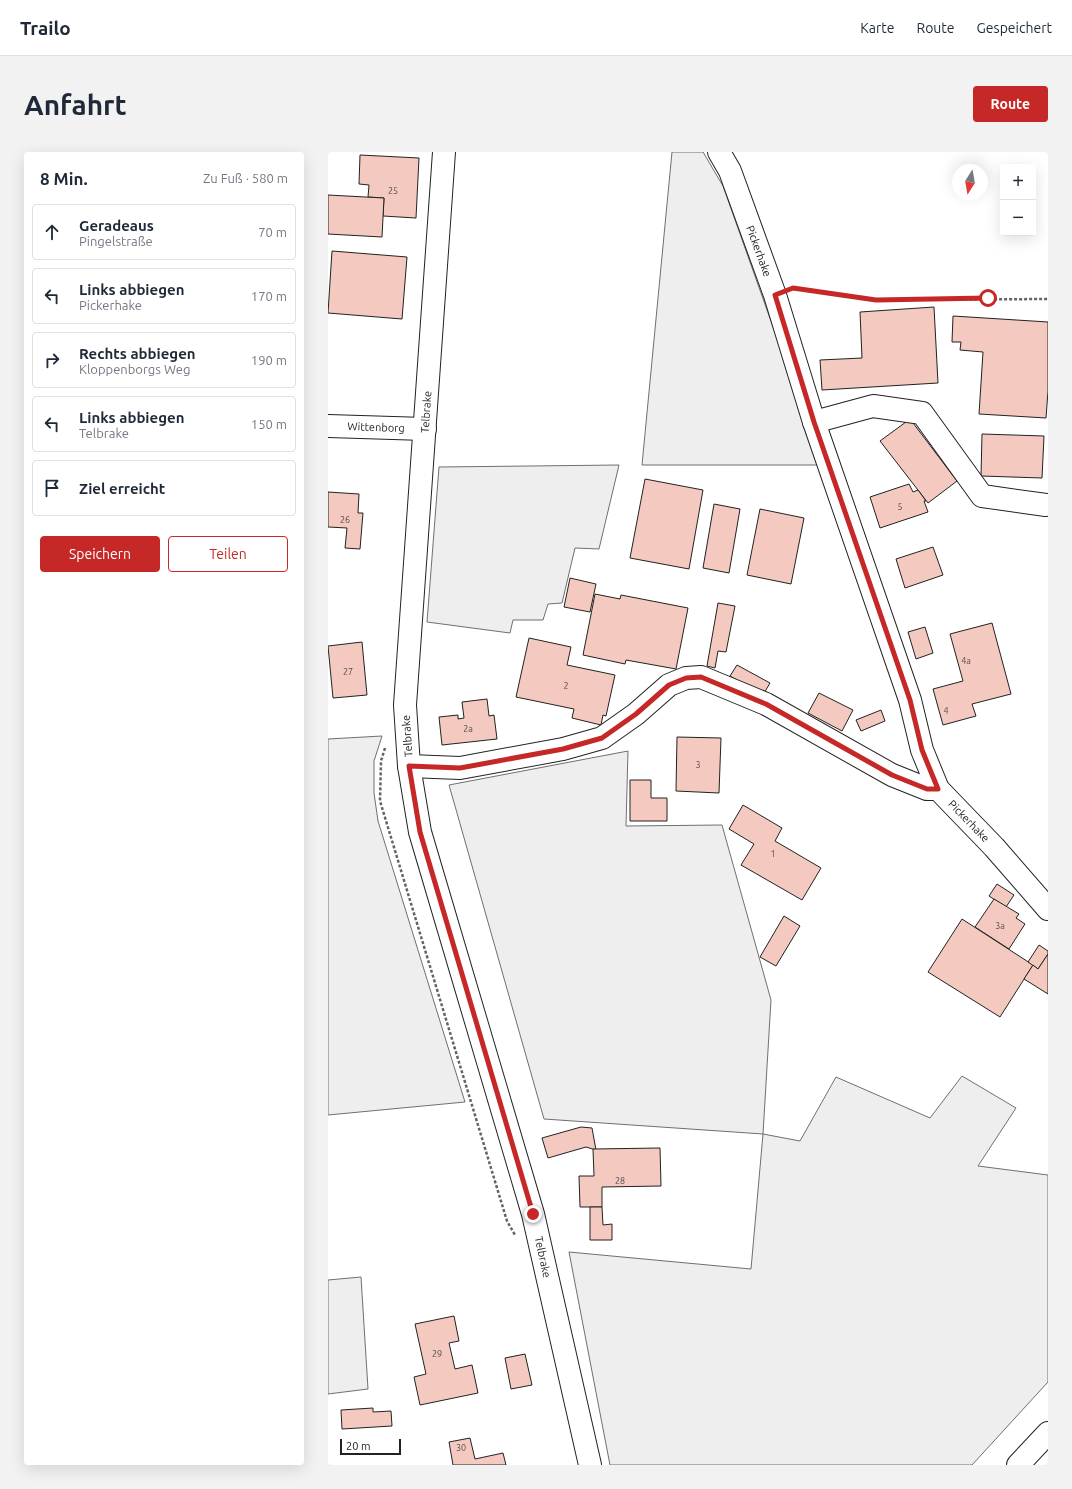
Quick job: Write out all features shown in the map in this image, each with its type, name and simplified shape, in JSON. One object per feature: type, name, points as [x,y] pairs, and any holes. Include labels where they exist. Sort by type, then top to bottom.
[{"type":"street","name":"Telbrake","points":[[444,152],[405,705],[409,766],[420,832],[533,1214],[590,1465]]},
{"type":"street","name":"Pickerhake","points":[[719,152],[730,171],[775,295],[814,422],[910,700],[922,750],[938,789],[994,847],[1048,909]]},
{"type":"street","points":[[814,422],[874,406],[922,413],[982,496],[1046,505]]},
{"type":"street","name":"Wittenborg","points":[[328,426],[425,429]]},
{"type":"street","points":[[409,766],[460,768],[563,749],[602,738],[636,714],[669,685],[686,678],[701,677],[766,704],[892,775],[927,789],[938,789]]},
{"type":"street","points":[[1018,1465],[1048,1433]]},
{"type":"path","points":[[775,295],[793,288],[876,300],[1048,299]]},
{"type":"path","points":[[387,742],[381,761],[380,801],[507,1221],[517,1239]]},
{"type":"shaded area","points":[[672,152],[703,152],[723,186],[822,465],[642,465]]},
{"type":"shaded area","points":[[619,465],[599,549],[575,548],[562,603],[548,604],[543,620],[513,620],[510,633],[427,622],[439,467]]},
{"type":"shaded area","points":[[382,736],[374,761],[374,793],[378,821],[465,1102],[328,1115],[328,739]]},
{"type":"shaded area","points":[[628,751],[626,826],[722,825],[771,1000],[763,1134],[544,1119],[449,785]]},
{"type":"shaded area","points":[[962,1076],[1016,1108],[978,1166],[1048,1175],[1048,1382],[972,1465],[610,1465],[569,1252],[751,1269],[763,1134],[800,1141],[836,1077],[930,1118]]},
{"type":"shaded area","points":[[361,1277],[368,1389],[328,1394],[328,1280]]},
{"type":"building","points":[[360,155],[419,158],[416,218],[383,216],[384,198],[368,197],[369,185],[359,184]]},
{"type":"building","points":[[328,195],[384,198],[382,237],[328,234]]},
{"type":"building","points":[[332,251],[407,257],[402,319],[328,313]]},
{"type":"building","points":[[934,307],[938,383],[822,390],[820,360],[862,358],[860,312]]},
{"type":"building","points":[[953,316],[1048,322],[1048,391],[1046,418],[979,414],[983,352],[960,350],[961,342],[952,342]]},
{"type":"building","points":[[910,419],[957,481],[928,503],[880,441]]},
{"type":"building","points":[[982,434],[1044,436],[1042,478],[981,476]]},
{"type":"building","points":[[645,479],[703,490],[689,569],[630,558]]},
{"type":"building","points":[[909,484],[913,492],[918,490],[926,501],[924,501],[928,512],[880,528],[870,497]]},
{"type":"building","points":[[328,492],[359,494],[358,513],[363,513],[360,549],[345,548],[347,528],[328,527]]},
{"type":"building","points":[[714,504],[740,509],[729,573],[703,568]]},
{"type":"building","points":[[760,509],[804,518],[791,584],[747,575]]},
{"type":"building","points":[[933,547],[943,575],[905,588],[896,559]]},
{"type":"building","points":[[570,578],[596,584],[590,612],[564,607]]},
{"type":"building","points":[[595,594],[620,599],[621,595],[688,608],[676,669],[626,660],[625,664],[583,655]]},
{"type":"building","points":[[718,603],[735,606],[726,652],[718,651],[715,668],[707,666]]},
{"type":"building","points":[[992,623],[1011,694],[972,704],[976,716],[943,725],[933,689],[963,681],[950,634]]},
{"type":"building","points":[[925,627],[933,653],[916,659],[908,632]]},
{"type":"building","points":[[529,638],[571,647],[567,665],[615,675],[606,716],[603,715],[601,725],[572,718],[574,709],[516,697]]},
{"type":"building","points":[[362,642],[367,695],[333,698],[328,646]]},
{"type":"building","points":[[737,665],[770,683],[763,695],[730,676]]},
{"type":"building","points":[[819,693],[853,710],[842,731],[808,713]]},
{"type":"building","points":[[487,699],[489,716],[494,715],[497,739],[442,745],[439,717],[458,715],[458,719],[464,718],[462,702]]},
{"type":"building","points":[[881,710],[885,721],[861,731],[856,720]]},
{"type":"building","points":[[677,737],[721,738],[719,793],[676,791]]},
{"type":"building","points":[[630,780],[651,780],[651,798],[667,798],[667,821],[630,821]]},
{"type":"building","points":[[743,805],[782,828],[775,841],[821,868],[802,900],[741,865],[754,844],[729,829]]},
{"type":"building","points":[[997,884],[1014,895],[1006,907],[989,896]]},
{"type":"building","points":[[994,899],[1019,914],[1016,918],[1025,924],[1009,949],[975,927]]},
{"type":"building","points":[[784,916],[800,926],[776,966],[760,957]]},
{"type":"building","points":[[962,919],[1033,965],[1000,1017],[928,972]]},
{"type":"building","points":[[1039,945],[1048,951],[1048,954],[1038,969],[1028,962]]},
{"type":"building","points":[[1048,954],[1048,994],[1024,979],[1033,965],[1038,969]]},
{"type":"building","points":[[581,1127],[592,1128],[596,1150],[586,1147],[548,1158],[542,1138]]},
{"type":"building","points":[[660,1148],[661,1186],[602,1187],[602,1207],[580,1207],[579,1176],[594,1176],[593,1149]]},
{"type":"building","points":[[590,1207],[602,1207],[603,1225],[612,1224],[612,1240],[590,1240]]},
{"type":"building","points":[[454,1316],[459,1341],[449,1343],[455,1369],[472,1365],[478,1393],[420,1405],[414,1377],[426,1374],[415,1324]]},
{"type":"building","points":[[525,1354],[532,1385],[511,1389],[505,1358]]},
{"type":"building","points":[[373,1408],[373,1412],[391,1411],[392,1426],[342,1429],[341,1410]]},
{"type":"building","points":[[470,1438],[475,1459],[503,1453],[506,1465],[453,1465],[449,1442]]},
{"type":"route","points":[[533,1214],[420,832],[409,766],[460,768],[563,749],[602,738],[636,714],[669,685],[686,678],[701,677],[766,704],[892,775],[927,789],[938,789],[922,750],[910,700],[814,422],[775,295],[793,288],[876,300],[988,298]]}]
